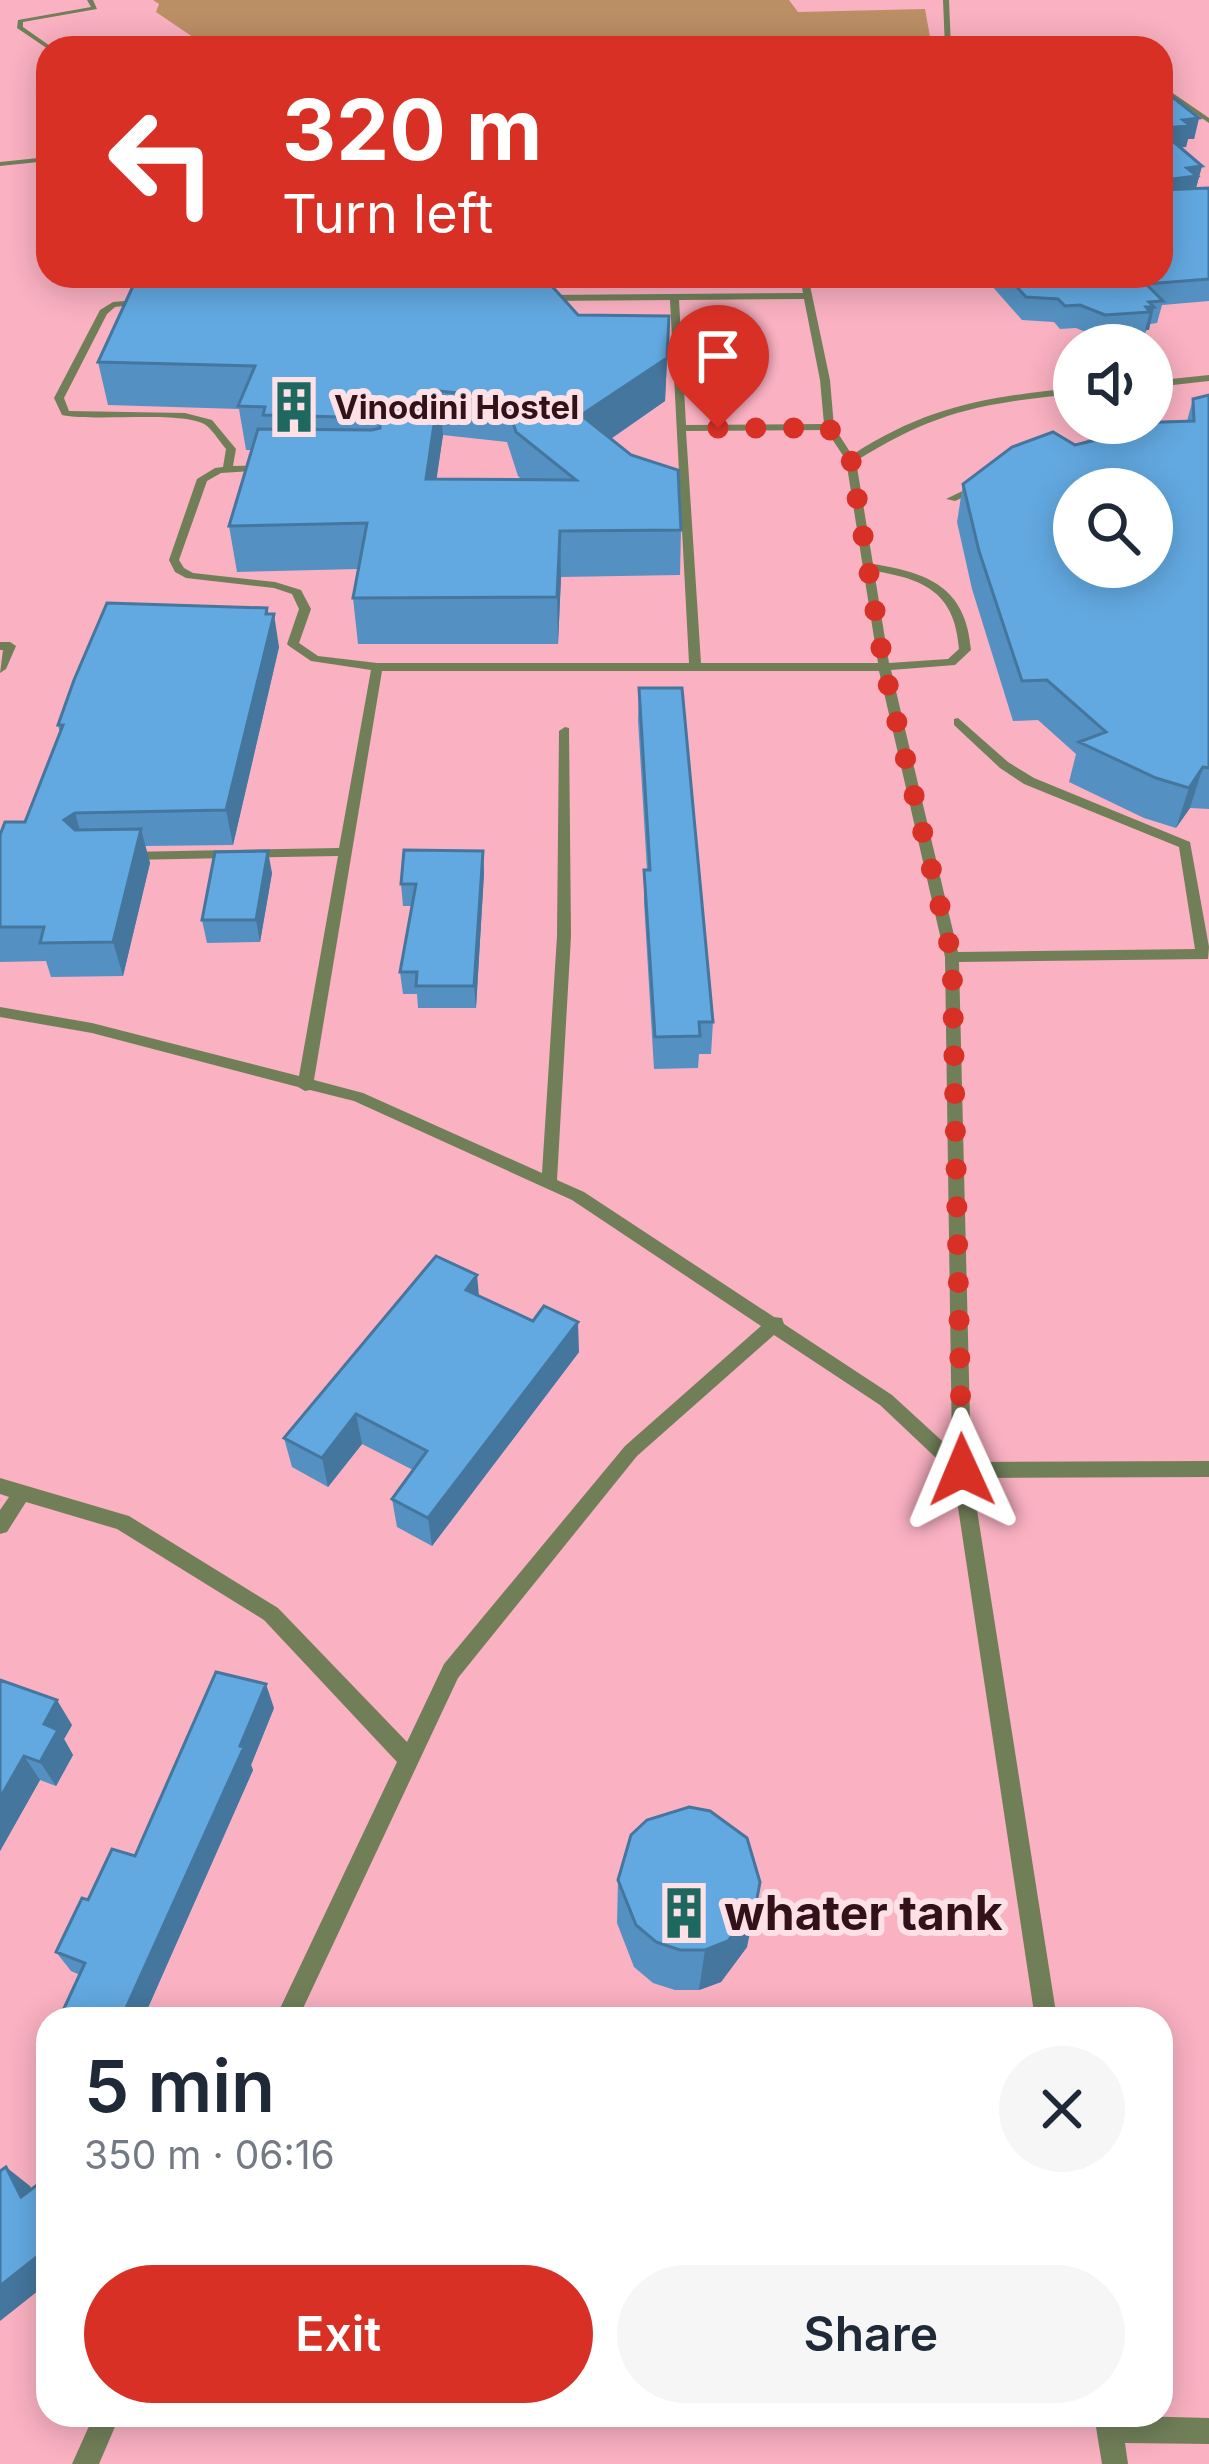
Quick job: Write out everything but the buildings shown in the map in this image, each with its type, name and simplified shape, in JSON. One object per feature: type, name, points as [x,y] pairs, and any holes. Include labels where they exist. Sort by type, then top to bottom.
[{"type":"lane","points":[[36,39],[20,28],[20,21],[95,8],[90,0]]},
{"type":"lane","points":[[946,0],[948,36]]},
{"type":"lane","points":[[1173,96],[1209,121]]},
{"type":"lane","points":[[0,164],[36,160]]},
{"type":"lane","points":[[805,288],[825,380],[829,428],[851,460],[884,667],[952,957],[962,1470],[1044,2007]]},
{"type":"lane","points":[[538,298],[805,296]]},
{"type":"lane","points":[[610,298],[610,322]]},
{"type":"lane","points":[[674,298],[695,668]]},
{"type":"lane","points":[[154,301],[129,301],[103,312],[59,398],[60,407],[80,416],[185,416],[209,422],[231,449],[228,469]]},
{"type":"lane","points":[[655,345],[677,345]]},
{"type":"lane","points":[[1173,382],[1209,378]]},
{"type":"lane","points":[[851,460],[919,418],[972,400],[1053,393]]},
{"type":"lane","points":[[681,428],[829,428]]},
{"type":"lane","points":[[1061,451],[1081,444]]},
{"type":"lane","points":[[287,466],[228,469],[202,478],[174,560],[179,571],[297,592],[305,609],[293,644],[301,653],[377,667],[884,667],[951,662],[965,650],[960,610],[914,572],[866,566]]},
{"type":"lane","points":[[951,499],[987,482]]},
{"type":"lane","points":[[0,669],[9,641]]},
{"type":"lane","points":[[305,1086],[377,667]]},
{"type":"lane","points":[[952,957],[1206,954],[1185,845],[1030,781],[1004,765],[958,722]]},
{"type":"lane","points":[[549,1183],[564,936],[565,731]]},
{"type":"lane","points":[[108,856],[342,852]]},
{"type":"lane","points":[[0,1012],[92,1028],[358,1097],[578,1196],[886,1400],[962,1470],[1209,1468]]},
{"type":"lane","points":[[292,2007],[451,1671],[631,1451],[776,1323]]},
{"type":"lane","points":[[0,1486],[122,1522],[271,1614],[409,1759]]},
{"type":"lane","points":[[0,1526],[21,1494]]},
{"type":"lane","points":[[85,2464],[102,2427]]},
{"type":"lane","points":[[1109,2427],[1115,2464]]},
{"type":"lane","points":[[1164,2427],[1209,2431]]},
{"type":"shaded area","points":[[153,0],[789,0],[798,12],[925,9],[930,36],[191,36],[156,12],[159,4]]},
{"type":"place","name":"Vinodini Hostel","points":[[294,407]]},
{"type":"place","name":"whater tank","points":[[684,1913]]},
{"type":"route","points":[[718,428],[829,428],[851,460],[884,667],[952,957],[962,1470]]}]
